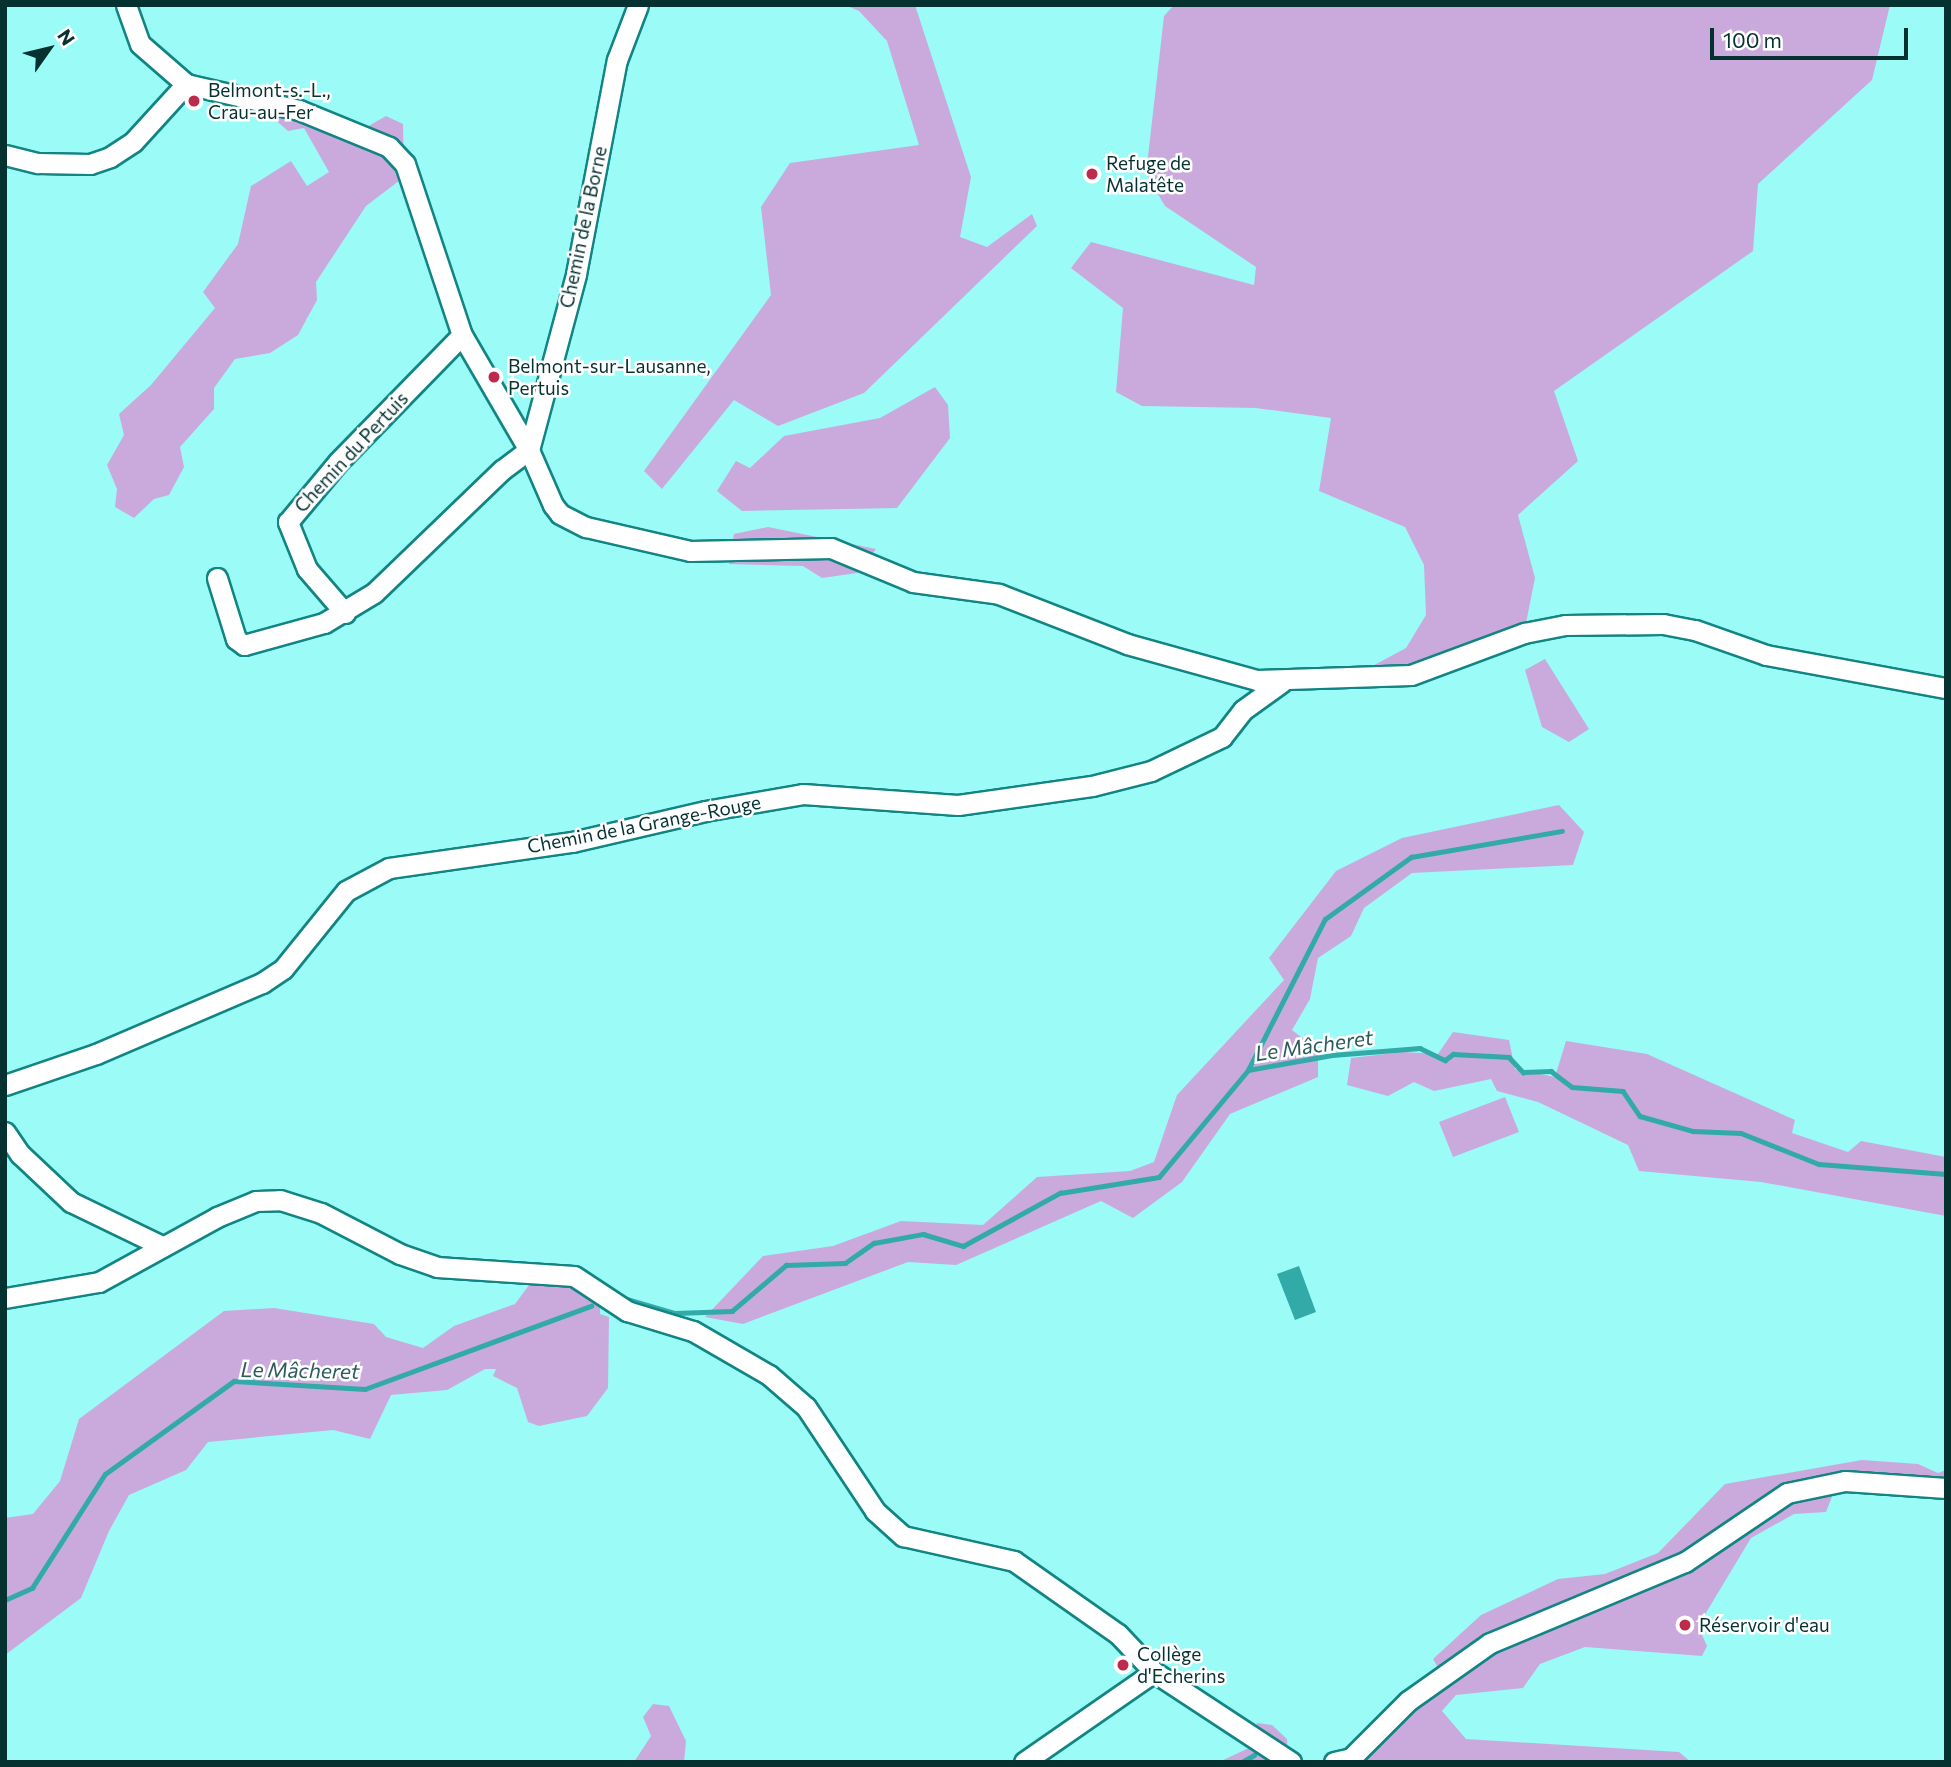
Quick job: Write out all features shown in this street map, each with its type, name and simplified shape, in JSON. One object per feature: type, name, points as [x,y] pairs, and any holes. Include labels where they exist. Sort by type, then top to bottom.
[{"type":"street","points":[[125,5],[140,44],[186,84],[299,110],[390,147],[405,164],[462,335],[529,450],[553,505],[560,514],[586,527],[690,551],[831,548],[914,582],[999,594],[1034,605],[1127,644],[1234,676],[1282,682],[1411,675],[1524,632],[1564,625],[1663,624],[1695,630],[1766,655],[1946,688]]},
{"type":"street","name":"Chemin de la Borne","points":[[529,450],[576,274],[617,60],[638,5]]},
{"type":"street","points":[[5,155],[38,163],[90,164],[110,157],[133,142],[186,84]]},
{"type":"street","name":"Chemin du Pertuis","points":[[345,613],[307,569],[288,522],[338,462],[462,335]]},
{"type":"street","points":[[217,578],[236,639],[244,645],[345,613],[418,554],[502,470],[529,450]]},
{"type":"street","points":[[1234,676],[1242,710]]},
{"type":"street","name":"Chemin de la Grange-Rouge","points":[[5,1086],[96,1054],[262,983],[283,969],[346,891],[389,868],[572,842],[803,794],[958,805],[1092,786],[1151,771],[1222,737],[1242,710],[1282,682]]},
{"type":"street","points":[[5,1132],[20,1154],[71,1202],[162,1246]]},
{"type":"street","points":[[5,1298],[99,1282],[162,1246],[256,1201],[280,1200],[321,1213],[400,1254],[437,1267],[574,1276],[627,1311],[693,1331],[769,1375],[806,1407],[875,1511],[904,1536],[1014,1561],[1118,1634],[1154,1672],[1291,1762]]},
{"type":"street","points":[[1345,1760],[1408,1701],[1490,1643],[1685,1562],[1787,1493],[1845,1481],[1946,1488]]},
{"type":"street","points":[[1024,1762],[1154,1672]]},
{"type":"shaded area","points":[[845,5],[915,5],[971,177],[960,237],[987,247],[1032,214],[1037,226],[864,393],[778,426],[734,400],[662,489],[644,471],[771,295],[761,207],[790,163],[919,145],[887,41],[859,11]]},
{"type":"shaded area","points":[[1174,5],[1890,5],[1872,80],[1758,184],[1753,251],[1554,391],[1578,461],[1518,515],[1535,578],[1524,633],[1411,675],[1352,677],[1406,648],[1426,615],[1424,565],[1405,527],[1319,491],[1331,418],[1256,408],[1142,406],[1116,392],[1123,308],[1071,268],[1091,242],[1254,285],[1256,267],[1165,206],[1146,174],[1164,16]]},
{"type":"shaded area","points":[[289,103],[365,128],[386,116],[403,124],[404,177],[366,206],[316,282],[317,300],[298,335],[270,353],[235,359],[214,388],[214,409],[180,447],[184,467],[169,495],[154,499],[134,518],[115,507],[117,489],[107,465],[124,435],[119,414],[151,385],[215,308],[203,292],[238,244],[251,186],[291,161],[307,186],[329,172],[304,128],[288,131],[272,117]]},
{"type":"shaded area","points":[[935,387],[948,405],[950,438],[897,508],[742,511],[717,491],[736,461],[750,468],[784,436],[880,418]]},
{"type":"shaded area","points":[[768,527],[876,549],[857,573],[822,578],[803,566],[729,564],[734,534]]},
{"type":"shaded area","points":[[1545,659],[1589,729],[1569,742],[1542,727],[1525,670]]},
{"type":"shaded area","points":[[1559,805],[1584,832],[1573,865],[1412,873],[1364,908],[1351,936],[1318,958],[1310,999],[1292,1030],[1318,1050],[1318,1077],[1230,1114],[1182,1182],[1133,1218],[1101,1201],[956,1265],[908,1262],[743,1324],[705,1317],[763,1256],[833,1246],[901,1221],[983,1225],[1037,1177],[1130,1171],[1154,1162],[1177,1095],[1284,980],[1269,958],[1336,871],[1402,838]]},
{"type":"shaded area","points":[[1453,1032],[1509,1040],[1515,1069],[1555,1077],[1566,1041],[1647,1054],[1795,1120],[1792,1133],[1848,1152],[1861,1141],[1946,1157],[1946,1216],[1761,1182],[1639,1171],[1628,1145],[1538,1102],[1497,1091],[1491,1079],[1434,1091],[1414,1082],[1388,1096],[1347,1085],[1351,1058],[1403,1052],[1438,1054]]},
{"type":"shaded area","points":[[1505,1097],[1519,1132],[1453,1157],[1439,1122]]},
{"type":"shaded area","points":[[535,1277],[566,1280],[600,1296],[600,1314],[609,1317],[608,1388],[587,1416],[539,1426],[528,1422],[517,1388],[493,1376],[496,1369],[485,1369],[447,1390],[391,1395],[370,1439],[333,1430],[208,1442],[186,1470],[129,1495],[109,1531],[81,1598],[5,1655],[5,1518],[33,1514],[60,1481],[79,1419],[224,1311],[274,1308],[374,1324],[386,1337],[423,1348],[454,1326],[515,1304]]},
{"type":"shaded area","points":[[1862,1460],[1918,1464],[1938,1473],[1946,1470],[1946,1482],[1786,1487],[1683,1557],[1440,1671],[1433,1659],[1481,1615],[1558,1579],[1605,1574],[1658,1553],[1725,1484]]},
{"type":"shaded area","points":[[1835,1489],[1826,1512],[1794,1514],[1751,1538],[1698,1626],[1707,1646],[1702,1656],[1585,1647],[1540,1664],[1523,1688],[1456,1695],[1442,1711],[1466,1739],[1679,1752],[1691,1762],[1354,1762],[1408,1705],[1492,1647],[1686,1565],[1789,1496]]},
{"type":"shaded area","points":[[653,1704],[669,1706],[686,1741],[684,1762],[634,1762],[651,1736],[643,1717]]},
{"type":"shaded area","points":[[1257,1723],[1272,1725],[1287,1739],[1288,1762],[1219,1762],[1251,1747]]},
{"type":"water","points":[[1299,1266],[1316,1312],[1295,1320],[1277,1274]]},
{"type":"waterway","points":[[1248,1070],[1325,919],[1411,857],[1562,831]]},
{"type":"waterway","name":"Le Mâcheret","points":[[620,1297],[675,1313],[732,1311],[786,1265],[845,1263],[874,1243],[923,1234],[963,1246],[1060,1193],[1159,1177],[1248,1070],[1332,1055],[1420,1048],[1445,1060],[1453,1054],[1509,1057],[1523,1072],[1551,1071],[1572,1087],[1623,1091],[1640,1116],[1693,1131],[1741,1133],[1819,1164],[1946,1174]]},
{"type":"waterway","name":"Le Mâcheret","points":[[5,1600],[32,1588],[105,1474],[234,1381],[365,1389],[591,1306]]},
{"type":"waterway","points":[[1242,1762],[1254,1755]]},
{"type":"place","name":"Belmont-s.-L., Crau-au-Fer","points":[[194,101]]},
{"type":"place","name":"Refuge de Malatête","points":[[1092,174]]},
{"type":"place","name":"Belmont-sur-Lausanne, Pertuis","points":[[494,377]]},
{"type":"place","name":"Réservoir d'eau","points":[[1685,1625]]},
{"type":"place","name":"Collège d'Echerins","points":[[1123,1665]]}]
